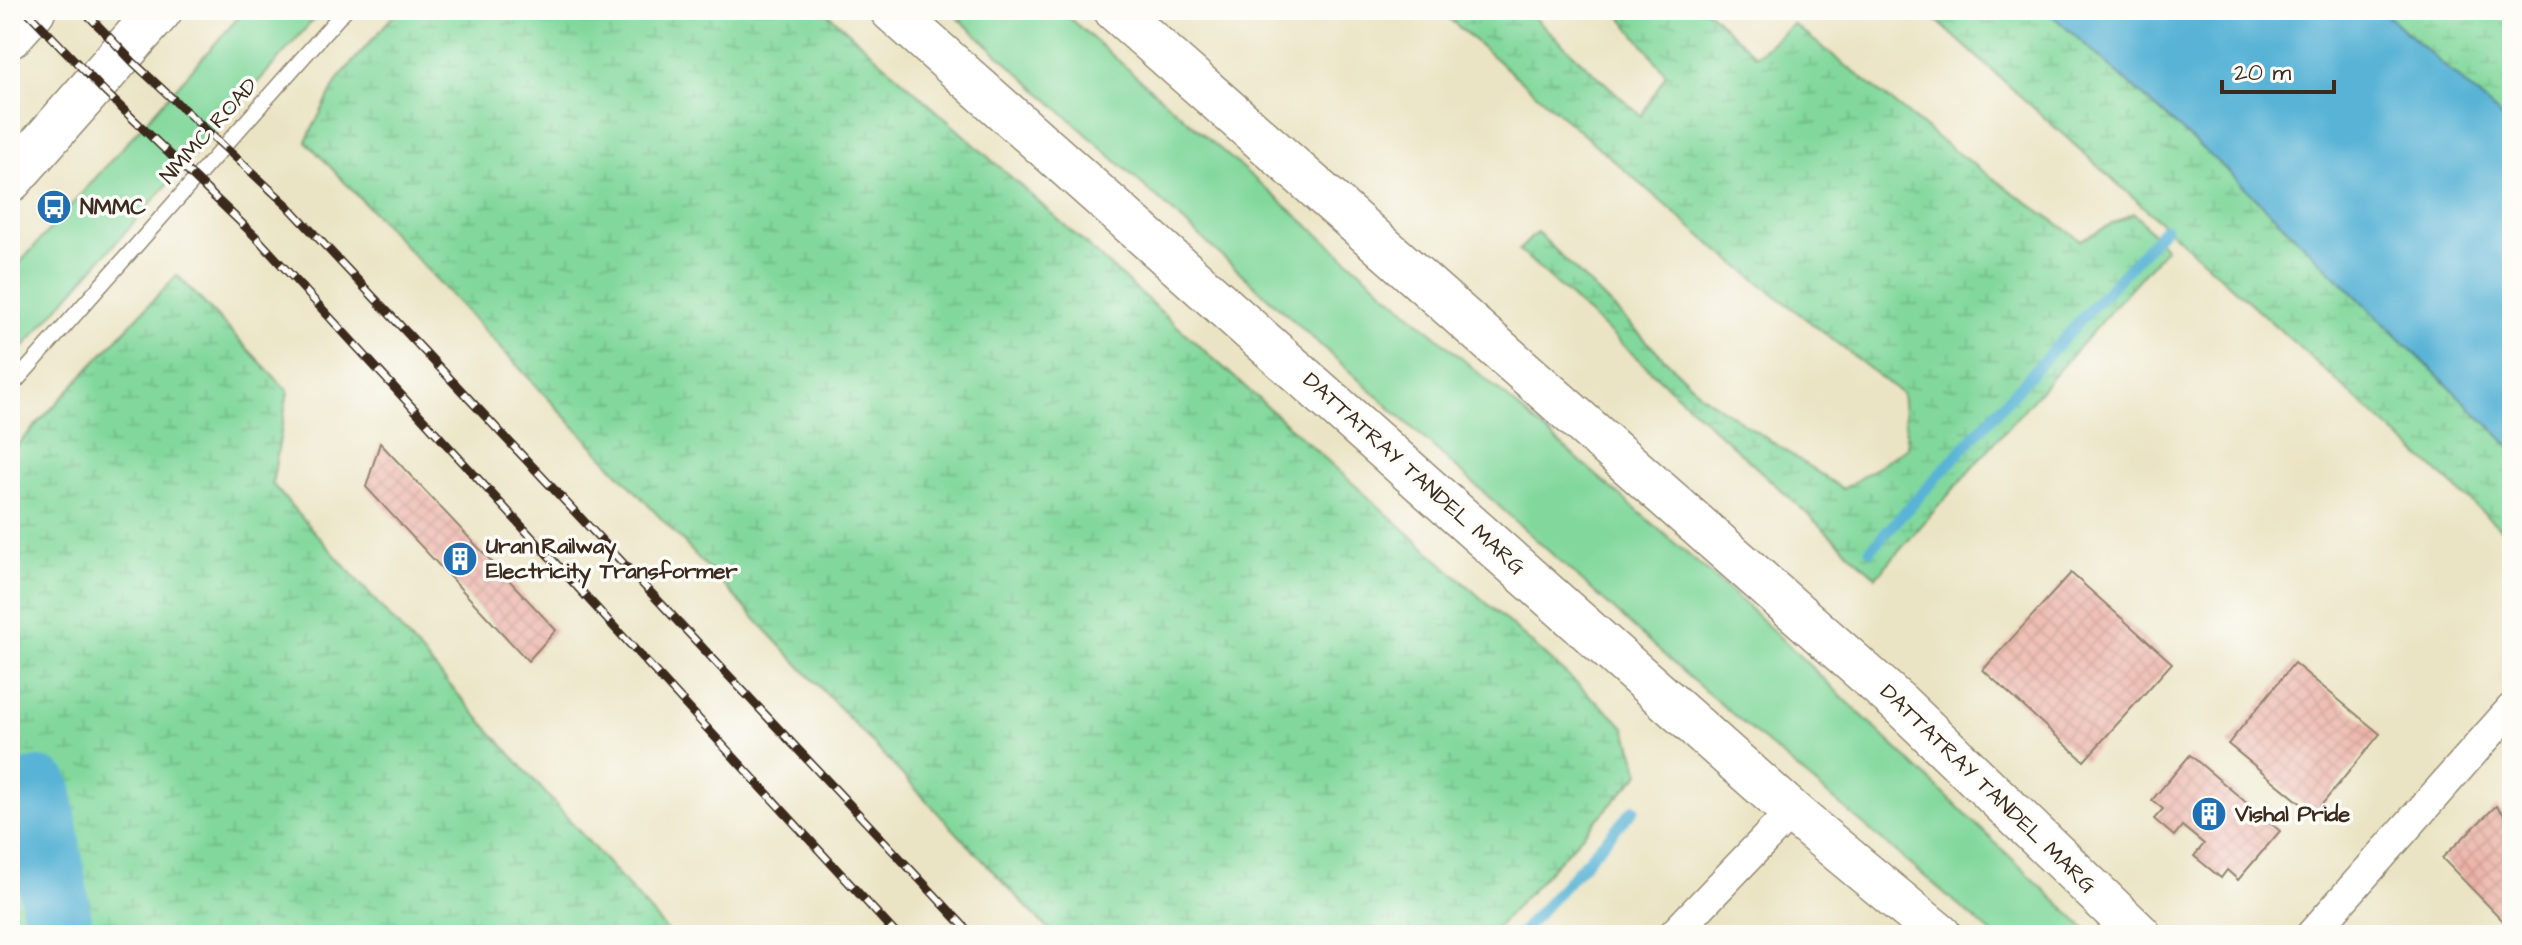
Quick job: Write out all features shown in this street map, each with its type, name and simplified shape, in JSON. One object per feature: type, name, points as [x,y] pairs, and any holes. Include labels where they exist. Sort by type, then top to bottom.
[{"type":"main road","points":[[10,36],[33,10]]},
{"type":"main road","points":[[10,180],[160,10]]},
{"type":"main road","name":"DATTATRAY TANDEL MARG","points":[[891,10],[1792,811],[1940,935]]},
{"type":"main road","name":"DATTATRAY TANDEL MARG","points":[[1115,10],[1900,704],[2140,935]]},
{"type":"street","points":[[2311,935],[2512,708]]},
{"type":"street","points":[[1673,935],[1792,811]]},
{"type":"lane","name":"NMMC ROAD","points":[[10,388],[345,10]]},
{"type":"green space","points":[[245,10],[322,10],[10,362],[10,274]]},
{"type":"green space","points":[[398,10],[824,10],[1625,727],[1640,773],[1490,935],[1053,935],[306,141],[338,79]]},
{"type":"green space","points":[[949,10],[1060,10],[1746,605],[2092,935],[1994,935],[1684,673]]},
{"type":"green space","points":[[1439,10],[1526,10],[1641,116],[1666,74],[1616,10],[1707,10],[1756,56],[1793,24],[1953,150],[2081,240],[2134,213],[2166,248],[1876,577],[1519,250],[1537,232],[1701,395],[1843,489],[1908,447],[1902,394],[1714,247]]},
{"type":"green space","points":[[1925,10],[2046,10],[2231,174],[2512,448],[2512,539]]},
{"type":"green space","points":[[2381,10],[2512,10],[2512,126],[2507,122]]},
{"type":"green space","points":[[177,275],[288,391],[272,484],[671,935],[10,935],[10,453]]},
{"type":"water","points":[[2046,10],[2381,10],[2512,126],[2512,448],[2231,174]]},
{"type":"building","name":"Uran Railway Electricity Transformer","points":[[380,443],[556,630],[528,661],[366,487]]},
{"type":"building","points":[[2071,573],[2172,663],[2084,761],[1983,670]]},
{"type":"building","points":[[2294,663],[2380,734],[2314,814],[2228,744]]},
{"type":"building","name":"Vishal Pride","points":[[2190,755],[2280,831],[2238,880],[2227,870],[2221,878],[2194,856],[2204,844],[2182,826],[2174,836],[2154,819],[2163,809],[2152,800]]},
{"type":"building","points":[[2496,806],[2512,823],[2512,930],[2442,858]]},
{"type":"waterway","points":[[1870,550],[2165,228]]},
{"type":"waterway","points":[[38,791],[60,935]]},
{"type":"waterway","points":[[1519,935],[1634,809]]},
{"type":"railway","points":[[26,10],[104,91],[256,237],[897,935]]},
{"type":"railway","points":[[83,10],[134,63],[288,206],[972,935]]},
{"type":"place","name":"NMMC","points":[[54,207]]},
{"type":"place","name":"Uran Railway Electricity Transformer","points":[[460,559]]},
{"type":"place","name":"Vishal Pride","points":[[2209,814]]}]
